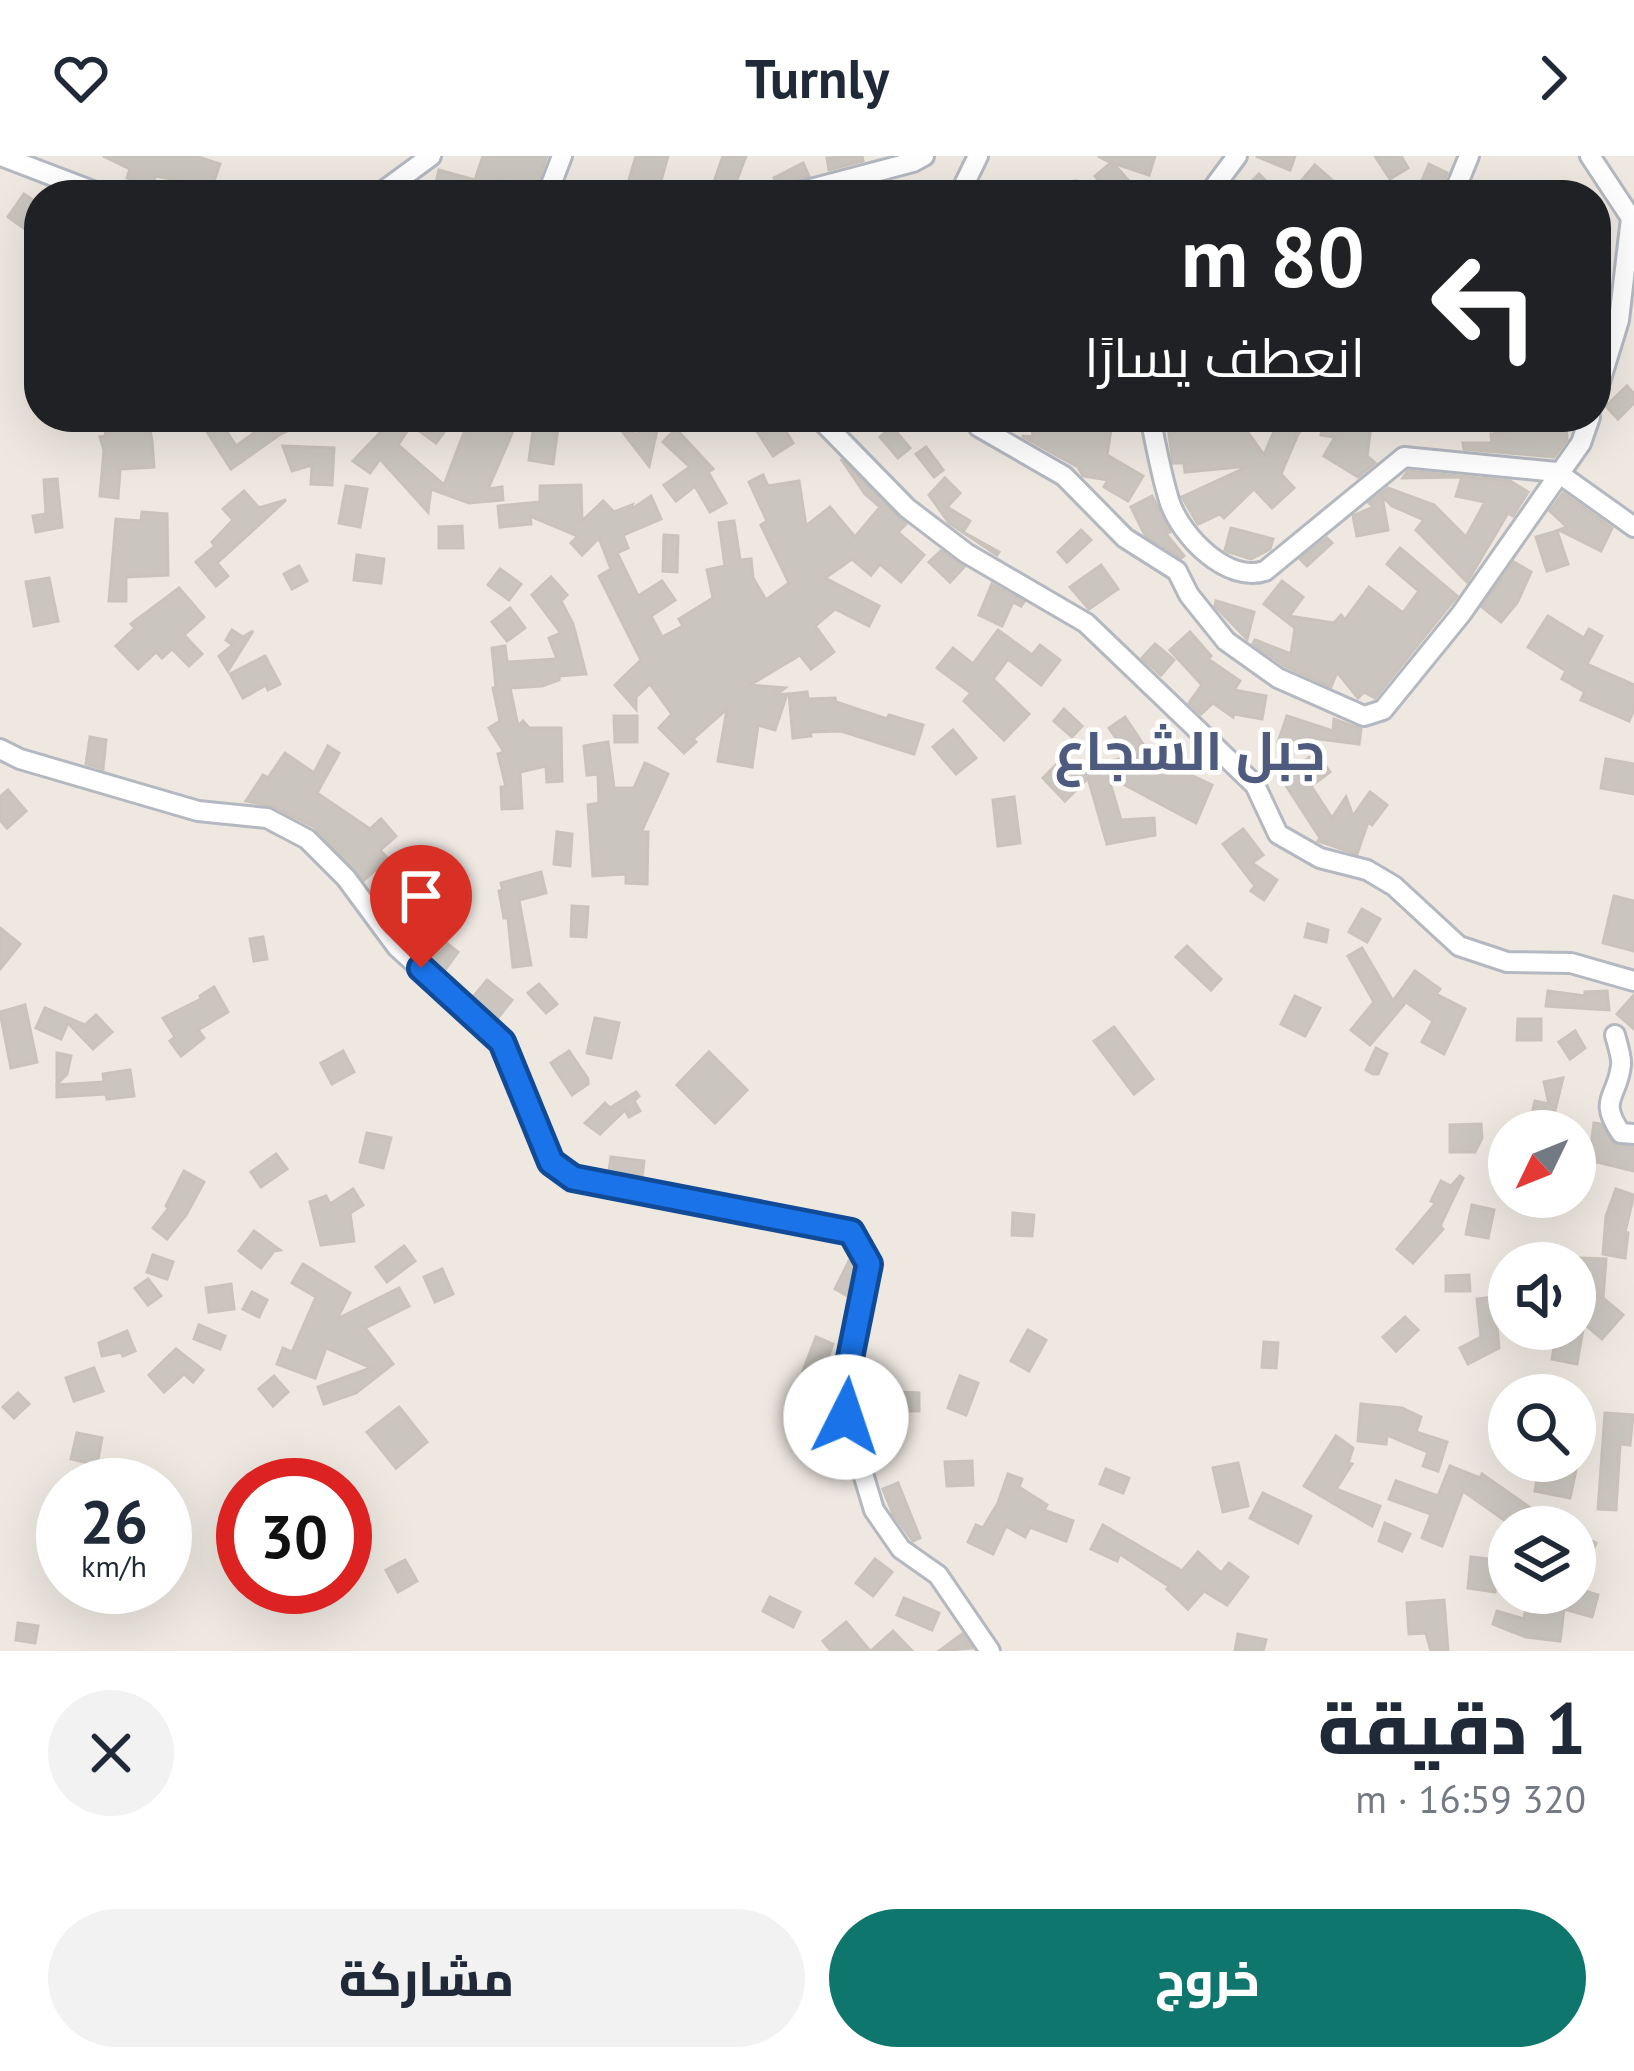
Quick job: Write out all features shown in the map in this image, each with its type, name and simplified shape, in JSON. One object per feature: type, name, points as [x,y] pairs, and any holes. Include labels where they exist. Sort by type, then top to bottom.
[{"type":"street","points":[[1,156],[64,180]]},
{"type":"street","points":[[398,180],[431,156]]},
{"type":"street","points":[[845,180],[924,156]]},
{"type":"street","points":[[1611,189],[1630,218],[1611,344]]},
{"type":"street","points":[[833,432],[907,508],[967,553],[1086,623],[1255,785],[1278,835],[1320,858],[1367,870],[1394,886],[1460,946],[1507,962],[1571,963],[1634,981]]},
{"type":"street","points":[[986,432],[1064,476],[1125,538],[1177,571],[1189,595],[1226,641],[1278,678],[1364,716],[1383,710],[1461,614],[1584,432]]},
{"type":"street","points":[[1153,432],[1171,508],[1212,558],[1242,574],[1265,571],[1404,457],[1557,472],[1634,526]]},
{"type":"street","points":[[0,749],[20,760],[176,806],[268,818],[307,838],[346,878],[397,946],[502,1042],[551,1162],[573,1178],[851,1232],[869,1264],[848,1368],[846,1417],[874,1510],[901,1549],[938,1575],[990,1651]]},
{"type":"street","points":[[1615,1035],[1621,1066],[1609,1098],[1610,1117],[1621,1133],[1634,1134]]},
{"type":"building","points":[[103,156],[195,156],[220,164],[214,180],[155,176],[154,180],[134,180],[127,178],[130,169]]},
{"type":"building","points":[[483,156],[547,156],[539,180],[475,180]]},
{"type":"building","points":[[636,156],[668,156],[661,180],[629,180]]},
{"type":"building","points":[[723,156],[746,156],[737,180],[715,180]]},
{"type":"building","points":[[862,156],[863,161],[829,170],[827,158]]},
{"type":"building","points":[[1098,156],[1155,156],[1149,175],[1113,163],[1128,180],[1098,180],[1095,176],[1111,163]]},
{"type":"building","points":[[1256,156],[1295,156],[1290,170]]},
{"type":"building","points":[[1375,156],[1401,156],[1408,168],[1390,179]]},
{"type":"building","points":[[803,163],[809,176],[797,180],[774,178]]},
{"type":"building","points":[[1429,164],[1447,173],[1444,180],[1422,180]]},
{"type":"building","points":[[1315,165],[1332,180],[1302,180]]},
{"type":"building","points":[[439,170],[475,180],[437,180]]},
{"type":"building","points":[[24,194],[24,228],[8,217]]},
{"type":"building","points":[[1627,386],[1634,394],[1634,403],[1618,419],[1611,411],[1611,401]]},
{"type":"building","points":[[105,432],[150,432],[154,467],[120,469],[118,498],[100,496],[104,450],[100,437]]},
{"type":"building","points":[[207,432],[227,432],[236,446],[255,432],[285,432],[231,469]]},
{"type":"building","points":[[381,432],[406,432],[398,445],[444,485],[464,432],[513,432],[488,489],[502,487],[503,500],[469,503],[431,489],[428,512],[380,459],[370,473],[353,461]]},
{"type":"building","points":[[421,432],[444,432],[436,443]]},
{"type":"building","points":[[533,432],[557,432],[553,464],[529,460]]},
{"type":"building","points":[[623,432],[657,432],[649,466]]},
{"type":"building","points":[[679,432],[713,469],[708,472],[726,503],[710,512],[695,486],[676,501],[664,485],[690,467],[663,442]]},
{"type":"building","points":[[758,432],[786,432],[793,443],[773,456]]},
{"type":"building","points":[[896,432],[910,448],[898,458],[880,437]]},
{"type":"building","points":[[1032,432],[1111,432],[1107,455],[1143,476],[1128,501],[1104,487],[1108,480],[1083,476],[1078,467],[1022,436],[1033,437]]},
{"type":"building","points":[[1169,432],[1247,432],[1264,455],[1274,432],[1300,432],[1281,474],[1294,488],[1272,508],[1254,489],[1224,518],[1220,514],[1198,524],[1182,497],[1249,466],[1185,472],[1184,463],[1173,463]]},
{"type":"building","points":[[1370,432],[1367,456],[1375,463],[1358,477],[1324,456],[1335,437],[1321,435]]},
{"type":"building","points":[[1567,432],[1567,439],[1554,457],[1464,449],[1463,443],[1492,443],[1491,434]]},
{"type":"building","points":[[283,446],[334,448],[332,485],[311,484],[312,465],[292,471]]},
{"type":"building","points":[[926,447],[943,470],[934,477],[916,454]]},
{"type":"building","points":[[841,459],[906,524],[898,532],[924,555],[901,582],[880,564],[871,575],[852,559],[825,578],[879,606],[869,626],[835,609],[815,626],[834,652],[811,669],[800,655],[750,685],[785,688],[775,695],[787,694],[775,730],[758,725],[752,767],[718,761],[727,709],[684,753],[659,728],[672,714],[650,684],[636,697],[636,709],[615,685],[641,660],[599,576],[611,569],[599,538],[582,555],[571,543],[578,536],[530,516],[531,524],[500,527],[498,506],[540,502],[540,486],[581,485],[582,521],[603,501],[614,512],[632,505],[629,511],[651,496],[661,519],[623,535],[628,548],[617,553],[638,596],[662,581],[675,600],[651,616],[662,637],[683,626],[679,619],[713,598],[707,570],[725,566],[719,523],[734,521],[740,560],[751,559],[753,578],[766,600],[789,583],[761,525],[767,521],[749,482],[763,475],[768,486],[799,481],[806,526],[830,507],[855,537],[880,507]]},
{"type":"building","points":[[1408,471],[1510,481],[1528,492],[1513,516],[1508,513],[1467,582],[1416,530],[1424,520],[1392,506],[1382,496],[1388,530],[1357,536],[1353,516],[1373,507],[1369,503],[1388,488],[1434,505],[1466,537],[1485,502],[1456,496],[1462,477],[1403,478]]},
{"type":"building","points":[[945,478],[960,493],[947,507],[970,521],[963,532],[999,552],[997,555],[949,523],[929,495]]},
{"type":"building","points":[[57,479],[62,527],[36,532],[33,516],[46,514],[44,480]]},
{"type":"building","points":[[346,486],[367,489],[360,527],[339,523]]},
{"type":"building","points":[[244,491],[259,508],[286,500],[217,563],[228,576],[216,586],[196,562],[215,546],[212,542],[233,520],[223,509]]},
{"type":"building","points":[[1563,493],[1612,528],[1601,551],[1559,530],[1567,527],[1550,511]]},
{"type":"building","points":[[1152,496],[1181,558],[1145,535],[1131,507]]},
{"type":"building","points":[[142,512],[167,514],[168,575],[126,577],[126,601],[109,601],[116,519],[141,521]]},
{"type":"building","points":[[462,526],[463,548],[439,548],[439,527]]},
{"type":"building","points":[[1231,528],[1273,539],[1270,549],[1251,559],[1228,552]]},
{"type":"building","points":[[1081,530],[1091,540],[1067,562],[1058,552]]},
{"type":"building","points":[[1557,531],[1568,564],[1547,571],[1536,537]]},
{"type":"building","points":[[664,535],[678,536],[677,572],[663,571]]},
{"type":"building","points":[[1327,538],[1332,543],[1307,566],[1300,559]]},
{"type":"building","points":[[1400,548],[1457,596],[1375,698],[1364,692],[1358,698],[1337,672],[1331,687],[1285,666],[1253,644],[1255,640],[1291,654],[1295,628],[1264,604],[1282,581],[1303,597],[1289,616],[1334,623],[1341,615],[1345,620],[1369,587],[1403,613],[1419,591],[1387,564]]},
{"type":"building","points":[[941,551],[964,567],[950,582],[929,562]]},
{"type":"building","points":[[357,555],[384,559],[381,583],[354,580]]},
{"type":"building","points":[[1514,562],[1531,572],[1517,603],[1501,622],[1482,607]]},
{"type":"building","points":[[1101,565],[1118,589],[1089,609],[1070,587]]},
{"type":"building","points":[[299,566],[307,581],[292,589],[284,574]]},
{"type":"building","points":[[500,569],[521,584],[509,600],[488,585]]},
{"type":"building","points":[[551,577],[567,595],[561,601],[573,624],[586,674],[559,676],[542,686],[510,688],[518,726],[523,721],[529,728],[561,728],[562,781],[547,782],[546,766],[520,772],[522,808],[502,809],[501,787],[506,787],[498,754],[504,752],[489,728],[500,721],[492,648],[505,646],[507,662],[557,659],[549,638],[561,633],[532,595]]},
{"type":"building","points":[[49,578],[58,621],[34,626],[26,582]]},
{"type":"building","points":[[992,584],[1024,602],[1021,606],[1013,602],[1002,626],[979,615]]},
{"type":"building","points":[[179,588],[204,617],[184,635],[202,654],[189,666],[172,649],[162,658],[156,652],[138,669],[116,646],[135,628],[131,624]]},
{"type":"building","points":[[1216,601],[1254,612],[1247,639],[1215,606]]},
{"type":"building","points":[[510,608],[525,628],[507,641],[492,622]]},
{"type":"building","points":[[1548,616],[1584,638],[1589,629],[1602,636],[1587,664],[1634,685],[1629,721],[1581,700],[1585,692],[1562,679],[1566,671],[1528,647]]},
{"type":"building","points":[[232,630],[243,637],[253,631],[228,671],[219,656],[233,645],[226,640]]},
{"type":"building","points":[[998,630],[1032,655],[1040,645],[1060,660],[1041,685],[1008,659],[993,679],[1029,714],[1004,740],[964,701],[971,693],[937,668],[953,648],[973,664]]},
{"type":"building","points":[[1190,632],[1211,656],[1208,659],[1240,681],[1234,690],[1266,696],[1262,719],[1233,717],[1213,703],[1201,714],[1189,703],[1202,685],[1170,650]]},
{"type":"building","points":[[1155,644],[1174,660],[1161,675],[1142,658]]},
{"type":"building","points":[[265,656],[280,684],[268,690],[266,685],[243,698],[230,674]]},
{"type":"building","points":[[807,692],[808,699],[835,698],[887,719],[889,715],[923,725],[914,754],[841,731],[793,738],[789,694]]},
{"type":"building","points":[[1064,709],[1082,726],[1072,737],[1054,721]]},
{"type":"building","points":[[614,716],[637,716],[637,742],[615,742]]},
{"type":"building","points":[[1287,716],[1333,731],[1334,719],[1361,729],[1359,744],[1304,737],[1330,772],[1311,786],[1332,818],[1346,797],[1353,816],[1370,792],[1387,805],[1372,825],[1368,822],[1357,854],[1318,841],[1281,778],[1314,754],[1278,742]]},
{"type":"building","points":[[1125,717],[1149,753],[1141,758],[1177,777],[1180,770],[1212,785],[1196,823],[1108,776],[1121,820],[1154,818],[1155,835],[1107,844],[1088,778],[1065,801],[1043,778],[1064,757],[1078,771],[1129,756],[1109,728]]},
{"type":"building","points":[[953,730],[976,758],[956,774],[933,747]]},
{"type":"building","points":[[90,737],[106,740],[103,769],[86,764]]},
{"type":"building","points":[[608,742],[614,788],[634,788],[645,763],[668,774],[641,832],[648,832],[647,884],[626,883],[626,874],[593,876],[588,805],[599,803],[598,774],[587,775],[584,746]]},
{"type":"building","points":[[328,746],[339,753],[317,793],[370,829],[381,819],[396,836],[380,850],[388,859],[364,880],[314,827],[272,806],[246,801],[285,753],[314,773]]},
{"type":"building","points":[[1606,759],[1634,764],[1634,794],[1601,788]]},
{"type":"building","points":[[8,790],[26,811],[7,828],[0,820],[0,797]]},
{"type":"building","points":[[1014,797],[1020,843],[998,846],[993,800]]},
{"type":"building","points":[[1243,829],[1263,855],[1252,863],[1277,880],[1264,900],[1251,891],[1255,886],[1223,844]]},
{"type":"building","points":[[557,832],[572,834],[570,866],[554,864]]},
{"type":"building","points":[[541,872],[546,893],[519,900],[531,965],[513,967],[501,883]]},
{"type":"building","points":[[1614,896],[1634,901],[1634,951],[1603,943]]},
{"type":"building","points":[[572,906],[588,907],[586,937],[571,936]]},
{"type":"building","points":[[1362,909],[1380,919],[1367,942],[1349,932]]},
{"type":"building","points":[[1308,924],[1328,930],[1326,942],[1305,937]]},
{"type":"building","points":[[0,928],[20,944],[0,969]]},
{"type":"building","points":[[431,931],[458,952],[444,971],[418,948]]},
{"type":"building","points":[[263,937],[267,959],[254,961],[250,939]]},
{"type":"building","points":[[1187,946],[1221,979],[1211,990],[1176,957]]},
{"type":"building","points":[[1362,948],[1393,1001],[1415,971],[1440,989],[1436,994],[1465,1009],[1444,1054],[1422,1042],[1433,1021],[1406,1002],[1370,1045],[1351,1030],[1374,1002],[1348,956]]},
{"type":"building","points":[[487,980],[512,1000],[497,1019],[473,997]]},
{"type":"building","points":[[539,984],[557,1004],[546,1013],[528,993]]},
{"type":"building","points":[[214,987],[228,1012],[198,1030],[204,1038],[181,1056],[163,1018]]},
{"type":"building","points":[[1548,991],[1585,996],[1585,992],[1607,991],[1609,1010],[1546,1006]]},
{"type":"building","points":[[1634,995],[1634,1029],[1617,1014]]},
{"type":"building","points":[[1295,996],[1320,1008],[1305,1036],[1281,1024]]},
{"type":"building","points":[[25,1005],[37,1062],[11,1068],[0,1012]]},
{"type":"building","points":[[45,1008],[85,1025],[96,1015],[112,1032],[93,1049],[68,1023],[61,1039],[36,1028]]},
{"type":"building","points":[[595,1018],[619,1023],[611,1058],[587,1053]]},
{"type":"building","points":[[1518,1019],[1541,1019],[1541,1040],[1517,1040]]},
{"type":"building","points":[[1114,1027],[1153,1079],[1134,1094],[1094,1041]]},
{"type":"building","points":[[1575,1031],[1585,1048],[1570,1059],[1559,1042]]},
{"type":"building","points":[[1376,1048],[1387,1054],[1378,1074],[1373,1074],[1366,1070]]},
{"type":"building","points":[[343,1051],[354,1072],[332,1084],[321,1063]]},
{"type":"building","points":[[569,1051],[588,1079],[572,1095],[551,1063]]},
{"type":"building","points":[[709,1052],[747,1090],[715,1123],[677,1085]]},
{"type":"building","points":[[57,1053],[71,1056],[67,1074],[57,1084]]},
{"type":"building","points":[[130,1070],[134,1096],[57,1097],[57,1085],[104,1082],[103,1074]]},
{"type":"building","points":[[1563,1078],[1555,1110],[1533,1110],[1535,1101],[1549,1104],[1544,1082]]},
{"type":"building","points":[[636,1092],[639,1096],[634,1101],[640,1111],[629,1117],[625,1110],[600,1134],[585,1123],[605,1103],[610,1108]]},
{"type":"building","points":[[1596,1123],[1615,1145],[1634,1147],[1634,1171],[1596,1162]]},
{"type":"building","points":[[1481,1124],[1482,1138],[1475,1152],[1450,1152],[1450,1125]]},
{"type":"building","points":[[367,1133],[391,1138],[383,1168],[360,1162]]},
{"type":"building","points":[[276,1154],[287,1169],[261,1187],[251,1172]]},
{"type":"building","points":[[611,1157],[644,1161],[642,1177],[609,1171]]},
{"type":"building","points":[[184,1171],[204,1182],[167,1239],[153,1228],[169,1208]]},
{"type":"building","points":[[1460,1176],[1440,1226],[1443,1229],[1413,1263],[1397,1249],[1436,1203],[1431,1201],[1441,1181],[1451,1186]]},
{"type":"building","points":[[353,1189],[363,1205],[350,1213],[354,1241],[321,1245],[310,1202],[326,1196],[330,1204]]},
{"type":"building","points":[[1616,1189],[1634,1195],[1625,1232],[1625,1258],[1603,1254],[1606,1216]]},
{"type":"building","points":[[1472,1205],[1488,1209],[1488,1218],[1492,1218],[1488,1238],[1466,1234]]},
{"type":"building","points":[[1013,1213],[1034,1215],[1032,1236],[1012,1235]]},
{"type":"building","points":[[254,1231],[280,1250],[261,1268],[239,1251]]},
{"type":"building","points":[[404,1246],[415,1261],[387,1282],[376,1267]]},
{"type":"building","points":[[153,1255],[173,1262],[167,1279],[147,1272]]},
{"type":"building","points":[[1596,1259],[1606,1259],[1603,1298],[1623,1315],[1602,1339],[1596,1334]]},
{"type":"building","points":[[849,1261],[855,1266],[846,1295],[835,1289]]},
{"type":"building","points":[[303,1264],[350,1293],[337,1319],[399,1288],[409,1306],[365,1328],[393,1364],[356,1393],[324,1404],[318,1387],[371,1368],[326,1348],[315,1378],[277,1364],[283,1348],[292,1352],[316,1297],[292,1283]]},
{"type":"building","points":[[442,1269],[453,1294],[435,1302],[424,1277]]},
{"type":"building","points":[[1469,1275],[1470,1291],[1446,1291],[1446,1276]]},
{"type":"building","points":[[148,1279],[161,1296],[148,1305],[135,1288]]},
{"type":"building","points":[[231,1284],[234,1309],[209,1312],[206,1288]]},
{"type":"building","points":[[252,1292],[267,1300],[259,1317],[243,1309]]},
{"type":"building","points":[[1488,1298],[1488,1350],[1495,1350],[1468,1364],[1460,1348],[1481,1337],[1477,1299]]},
{"type":"building","points":[[1405,1317],[1418,1330],[1396,1351],[1383,1337]]},
{"type":"building","points":[[199,1325],[225,1336],[220,1349],[194,1339]]},
{"type":"building","points":[[1028,1330],[1046,1340],[1029,1371],[1011,1361]]},
{"type":"building","points":[[127,1331],[135,1351],[102,1356],[99,1343]]},
{"type":"building","points":[[816,1337],[833,1344],[820,1378],[803,1371]]},
{"type":"building","points":[[1264,1342],[1278,1343],[1276,1368],[1262,1367]]},
{"type":"building","points":[[176,1349],[203,1370],[193,1382],[184,1374],[164,1392],[149,1375]]},
{"type":"building","points":[[1554,1350],[1579,1350],[1577,1364],[1552,1359]]},
{"type":"building","points":[[94,1368],[103,1391],[74,1401],[66,1378]]},
{"type":"building","points":[[274,1376],[288,1392],[273,1406],[259,1389]]},
{"type":"building","points":[[960,1376],[978,1383],[966,1415],[948,1408]]},
{"type":"building","points":[[899,1392],[919,1393],[919,1411],[898,1411]]},
{"type":"building","points":[[18,1393],[29,1404],[14,1418],[3,1407]]},
{"type":"building","points":[[1361,1404],[1402,1408],[1421,1417],[1416,1432],[1447,1442],[1438,1471],[1423,1466],[1428,1452],[1387,1435],[1386,1444],[1358,1441]]},
{"type":"building","points":[[399,1407],[427,1442],[396,1468],[367,1432]]},
{"type":"building","points":[[809,1408],[833,1409],[830,1452],[816,1450],[819,1426],[808,1426]]},
{"type":"building","points":[[1605,1413],[1633,1415],[1630,1445],[1620,1444],[1616,1510],[1598,1509]]},
{"type":"building","points":[[77,1433],[102,1438],[98,1458],[71,1458]]},
{"type":"building","points":[[1336,1436],[1353,1448],[1348,1463],[1352,1464],[1336,1489],[1380,1506],[1372,1526],[1304,1486]]},
{"type":"building","points":[[972,1461],[973,1485],[947,1486],[945,1462]]},
{"type":"building","points":[[1238,1463],[1248,1506],[1223,1512],[1213,1468]]},
{"type":"building","points":[[1450,1466],[1480,1478],[1482,1474],[1528,1506],[1488,1509],[1463,1491],[1442,1546],[1422,1538],[1431,1514],[1389,1499],[1396,1481],[1438,1496]]},
{"type":"building","points":[[1106,1469],[1129,1478],[1123,1493],[1100,1484]]},
{"type":"building","points":[[1008,1474],[1022,1479],[1019,1487],[1047,1505],[1044,1510],[1073,1521],[1066,1541],[1030,1527],[1025,1537],[1006,1526],[993,1554],[968,1542],[976,1525],[983,1528],[998,1503]]},
{"type":"building","points":[[1536,1482],[1573,1482],[1570,1498],[1535,1491]]},
{"type":"building","points":[[898,1483],[920,1538],[913,1541],[893,1514],[883,1489]]},
{"type":"building","points":[[1263,1493],[1311,1516],[1298,1543],[1250,1518]]},
{"type":"building","points":[[1385,1523],[1410,1534],[1402,1551],[1379,1541]]},
{"type":"building","points":[[1103,1525],[1182,1571],[1198,1552],[1221,1573],[1229,1563],[1248,1577],[1227,1605],[1204,1591],[1188,1609],[1167,1589],[1170,1587],[1120,1554],[1117,1561],[1091,1549]]},
{"type":"building","points":[[1471,1557],[1488,1559],[1488,1591],[1468,1588]]},
{"type":"building","points":[[875,1559],[892,1572],[873,1596],[856,1583]]},
{"type":"building","points":[[405,1560],[417,1581],[398,1592],[386,1570]]},
{"type":"building","points":[[770,1597],[800,1612],[793,1627],[763,1611]]},
{"type":"building","points":[[904,1598],[939,1613],[932,1630],[897,1615]]},
{"type":"building","points":[[1444,1600],[1448,1651],[1431,1651],[1426,1633],[1409,1634],[1407,1603]]},
{"type":"building","points":[[1496,1614],[1524,1619],[1525,1614],[1563,1614],[1560,1641],[1526,1637],[1493,1624]]},
{"type":"building","points":[[846,1622],[870,1651],[831,1651],[823,1641]]},
{"type":"building","points":[[18,1623],[38,1626],[35,1643],[16,1640]]},
{"type":"building","points":[[893,1631],[912,1651],[871,1651]]},
{"type":"building","points":[[962,1634],[972,1648],[939,1651]]},
{"type":"building","points":[[1238,1634],[1266,1640],[1263,1651],[1235,1651]]},
{"type":"district","name":"جبل الشجاع","points":[[1190,751]]},
{"type":"route","points":[[421,968],[502,1042],[551,1162],[573,1178],[851,1232],[869,1264],[848,1368],[846,1417]]}]
